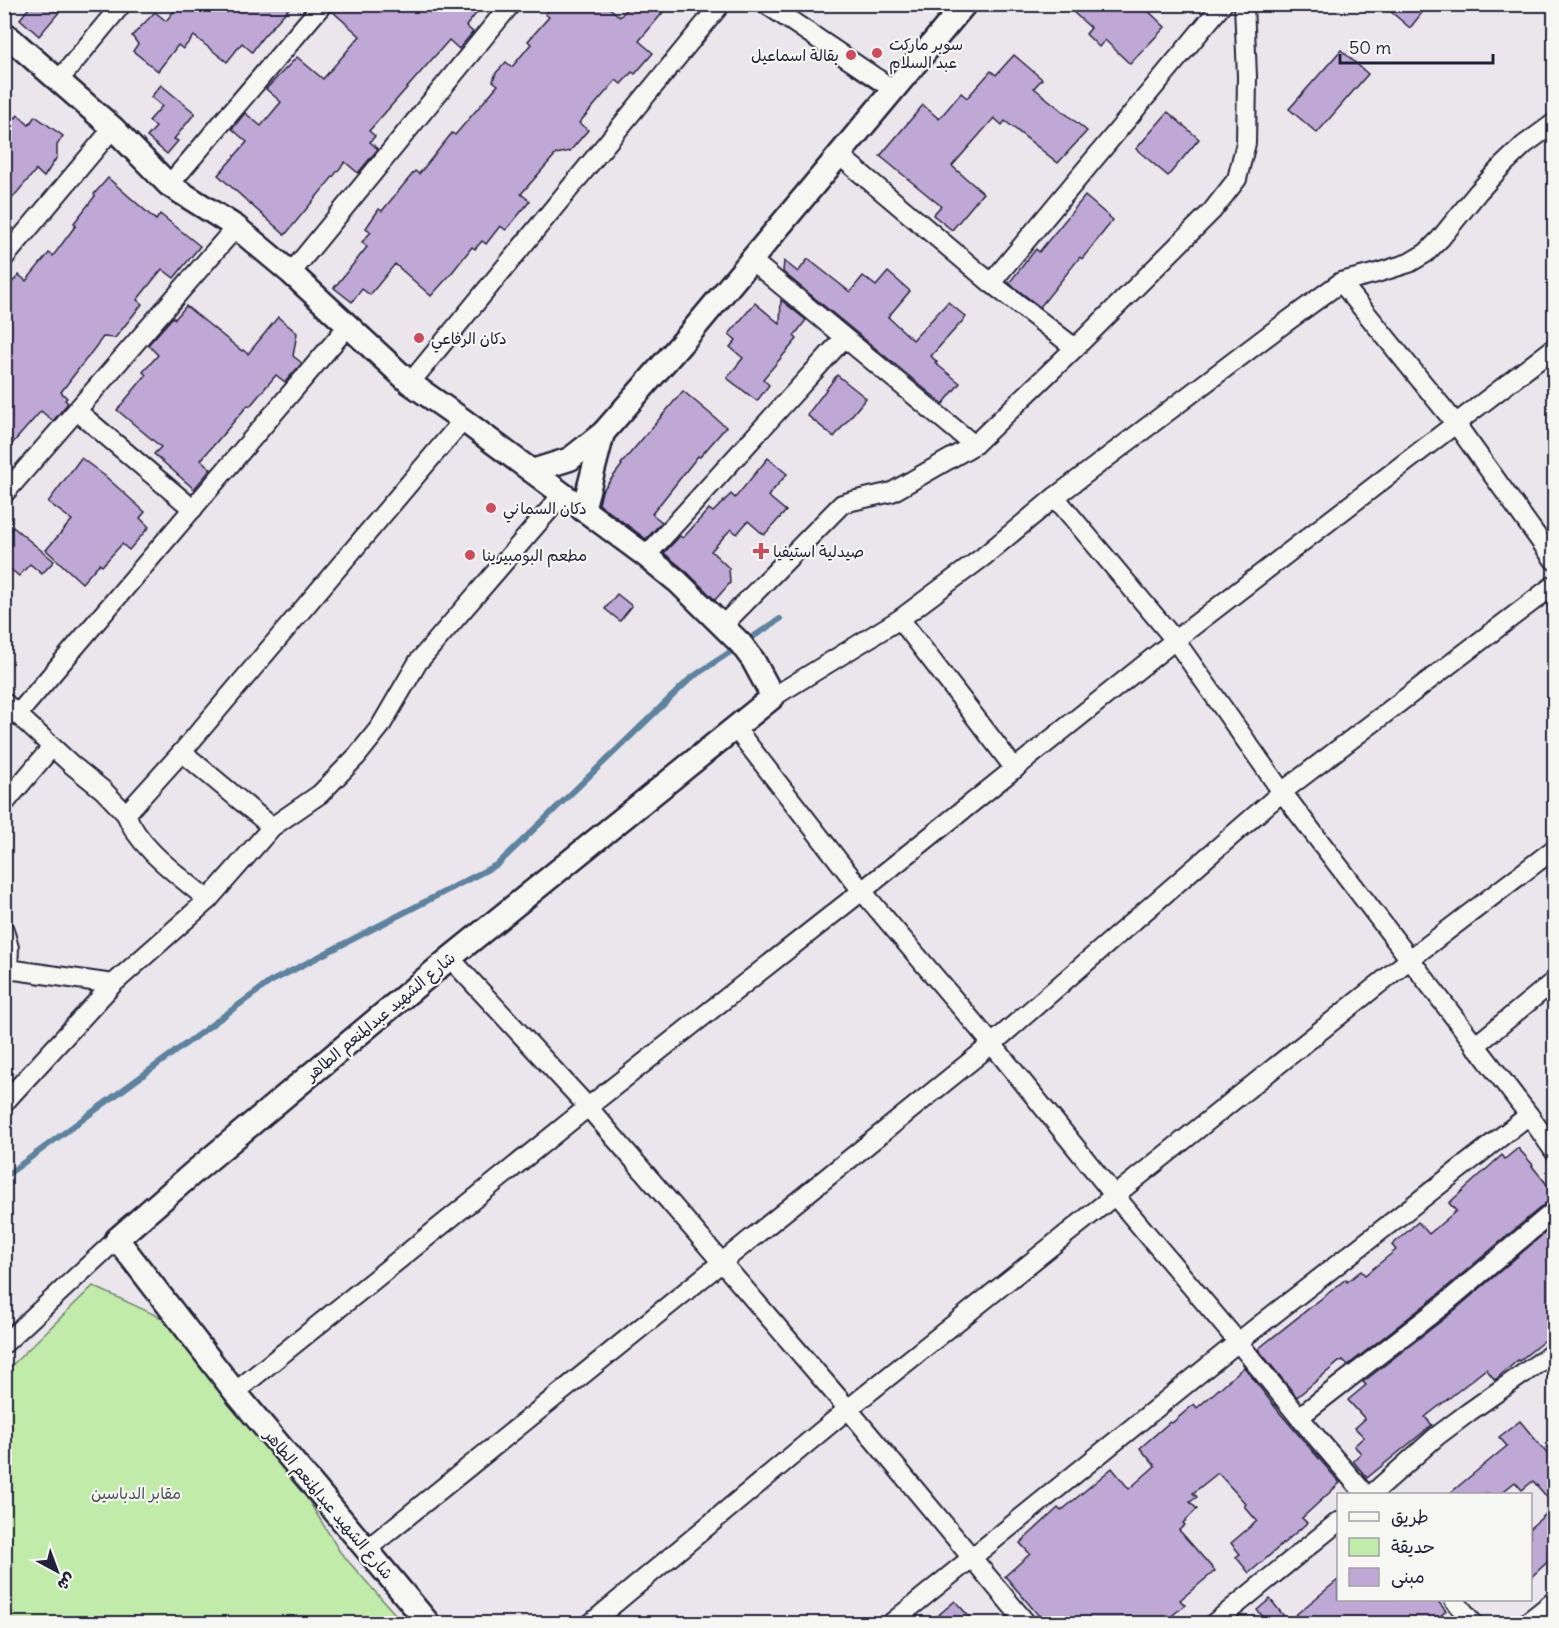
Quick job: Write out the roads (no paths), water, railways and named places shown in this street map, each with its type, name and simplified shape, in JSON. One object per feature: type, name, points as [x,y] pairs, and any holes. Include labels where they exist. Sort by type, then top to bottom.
[{"type":"street","points":[[59,80],[122,4]]},
{"type":"street","points":[[169,185],[323,4]]},
{"type":"street","points":[[291,273],[511,4]]},
{"type":"street","points":[[410,383],[721,4]]},
{"type":"street","points":[[766,4],[894,90]]},
{"type":"street","points":[[532,471],[570,459],[603,433],[687,337],[965,4]]},
{"type":"street","points":[[991,283],[1222,4]]},
{"type":"street","points":[[723,625],[842,504],[892,492],[974,445],[1212,211],[1237,179],[1246,143],[1244,4]]},
{"type":"street","points":[[4,33],[113,128],[169,185],[236,227],[291,273],[410,383],[532,471],[678,582],[723,625],[753,660],[773,698],[900,618],[982,557],[1055,497],[1341,282],[1409,263],[1426,253],[1502,166],[1524,145],[1554,123]]},
{"type":"street","points":[[4,258],[113,128]]},
{"type":"street","points":[[839,155],[991,283],[1075,348]]},
{"type":"street","points":[[4,494],[236,227]]},
{"type":"street","points":[[751,260],[974,445]]},
{"type":"street","points":[[1341,282],[1456,424],[1554,560]]},
{"type":"street","points":[[208,900],[138,838],[126,814],[104,790],[72,765],[11,708],[193,509],[348,326]]},
{"type":"street","points":[[646,556],[844,338]]},
{"type":"street","points":[[235,1392],[588,1107],[1175,640],[1554,348]]},
{"type":"street","points":[[77,411],[193,509]]},
{"type":"street","points":[[126,814],[182,752],[463,420]]},
{"type":"street","points":[[583,510],[603,433]]},
{"type":"street","points":[[4,1103],[113,984],[208,900],[272,827],[320,794],[357,756],[380,727],[418,662],[563,495]]},
{"type":"street","points":[[1055,497],[1175,640],[1282,792],[1529,1115],[1554,1151]]},
{"type":"street","points":[[367,1549],[992,1044],[1282,792],[1554,585]]},
{"type":"street","points":[[900,618],[1015,769]]},
{"type":"street","name":"شارع الشهيد عبدالمنعم الطاهر","points":[[429,1623],[235,1392],[117,1239],[450,957],[773,698]]},
{"type":"street","points":[[736,729],[862,891],[992,1044],[1115,1196],[1364,1493]]},
{"type":"street","points":[[4,804],[52,747]]},
{"type":"street","points":[[182,752],[272,827]]},
{"type":"street","points":[[590,1623],[848,1409],[1410,959],[1554,849]]},
{"type":"street","points":[[4,930],[9,948],[6,970],[113,984]]},
{"type":"street","points":[[450,957],[588,1107],[848,1409],[1027,1623]]},
{"type":"street","points":[[1475,1046],[1554,981]]},
{"type":"street","points":[[890,1623],[1238,1342],[1529,1115]]},
{"type":"street","points":[[1299,1417],[1442,1306],[1554,1211]]},
{"type":"street","points":[[4,1344],[117,1239]]},
{"type":"street","points":[[1373,1493],[1437,1436],[1554,1352]]},
{"type":"street","points":[[1213,1623],[1337,1523]]},
{"type":"street","points":[[1456,1601],[1474,1623]]},
{"type":"street","points":[[1526,1623],[1554,1601]]},
{"type":"waterway","points":[[4,1177],[270,982],[498,864],[691,678],[780,619]]},
{"type":"place","name":"سوبر ماركت عبد السلام","points":[[877,53]]},
{"type":"place","name":"بقالة اسماعيل","points":[[851,55]]},
{"type":"place","name":"دكان الرفاعي","points":[[419,338]]},
{"type":"place","name":"دكان السماني","points":[[491,508]]},
{"type":"place","name":"صيدلية استيفيا","points":[[761,551]]},
{"type":"place","name":"مطعم البومبيرينا","points":[[470,555]]},
{"type":"park label","name":"مقابر الدباسين","points":[[136,1493]]}]
